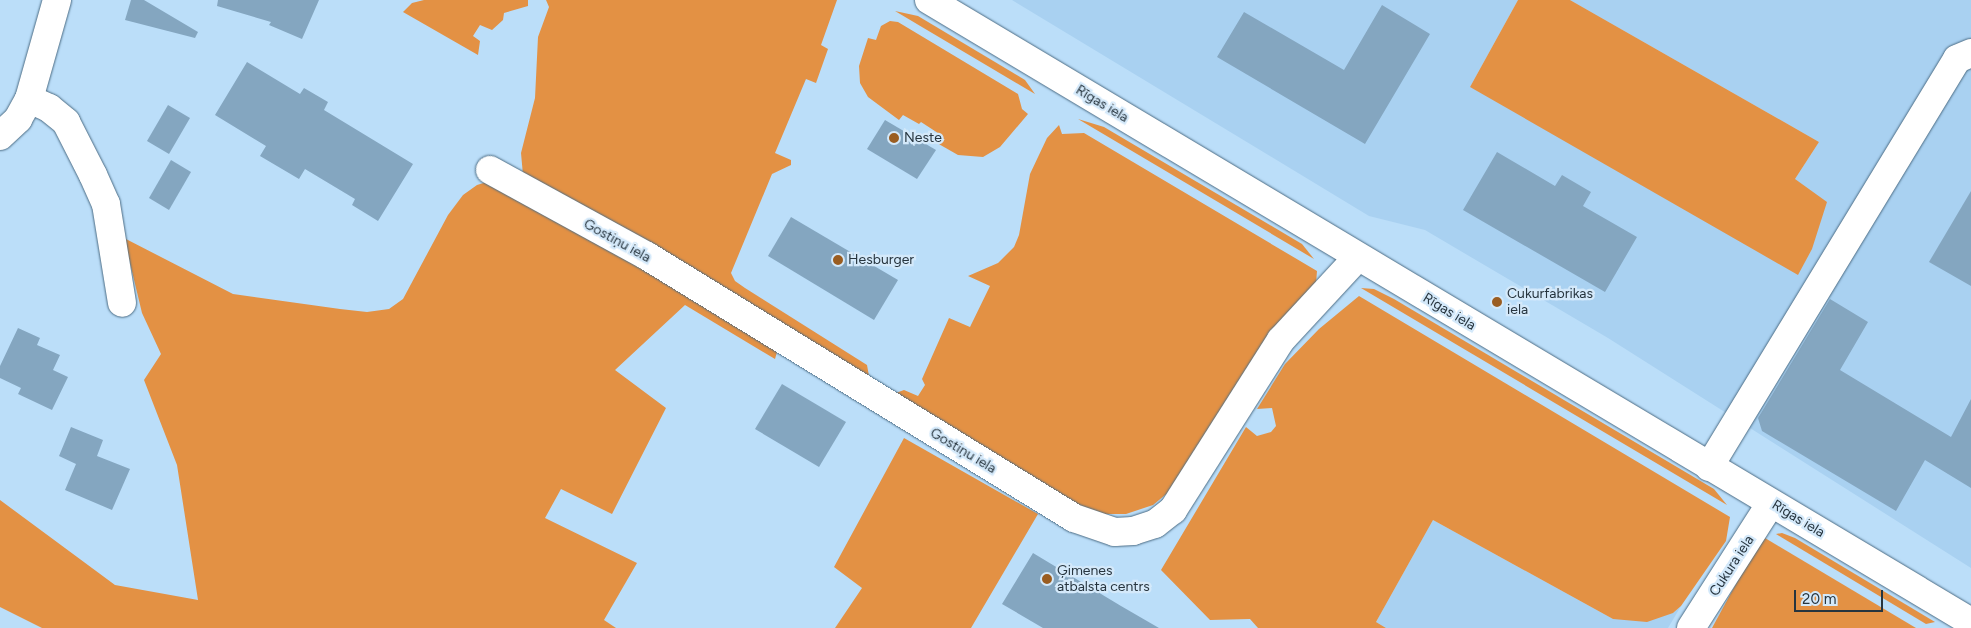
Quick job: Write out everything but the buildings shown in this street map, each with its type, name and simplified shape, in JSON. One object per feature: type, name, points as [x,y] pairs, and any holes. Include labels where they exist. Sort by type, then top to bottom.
[{"type":"main road","points":[[0,136],[18,120],[29,99],[57,0]]},
{"type":"main road","name":"Rīgas iela","points":[[929,0],[1357,258],[1971,622]]},
{"type":"main road","points":[[1709,467],[1957,58],[1971,53]]},
{"type":"main road","points":[[29,99],[54,111],[66,122],[93,175],[106,204],[122,303]]},
{"type":"main road","name":"Gostiņu iela","points":[[490,170],[647,256],[1074,518],[1115,532],[1133,531],[1155,524],[1173,510],[1281,340],[1357,258]]},
{"type":"main road","name":"Cukura iela","points":[[1691,628],[1771,503]]},
{"type":"shaded area","points":[[424,0],[528,0],[528,6],[504,13],[503,20],[492,30],[480,25],[473,36],[480,41],[478,55],[403,12],[412,3]]},
{"type":"shaded area","points":[[546,0],[837,0],[821,45],[828,49],[816,83],[806,79],[775,153],[791,160],[791,165],[772,174],[731,273],[735,281],[745,288],[867,365],[869,376],[523,175],[521,153],[535,98],[538,37],[549,7]]},
{"type":"shaded area","points":[[1012,0],[1518,0],[1470,87],[1795,179],[1819,142],[1570,0],[1971,0],[1971,568],[1608,338],[1425,230],[1369,216]]},
{"type":"shaded area","points":[[1518,0],[1570,0],[1819,142],[1795,179],[1827,202],[1812,249],[1798,275],[1470,87]]},
{"type":"shaded area","points":[[895,11],[918,16],[1025,80],[1035,94]]},
{"type":"shaded area","points":[[890,21],[898,22],[1018,94],[1022,109],[1028,114],[1000,147],[983,157],[958,155],[937,143],[941,135],[921,122],[919,124],[903,115],[899,120],[868,97],[860,83],[859,66],[868,38],[876,40],[881,26]]},
{"type":"shaded area","points":[[1078,119],[1104,127],[1302,244],[1314,259]]},
{"type":"shaded area","points":[[1059,125],[1062,134],[1084,133],[1317,271],[1316,284],[1176,486],[1153,505],[1126,514],[1092,514],[893,394],[904,390],[918,396],[925,385],[922,379],[949,318],[970,327],[990,286],[968,276],[998,263],[1014,247],[1019,235],[1030,174],[1047,138]]},
{"type":"shaded area","points":[[490,181],[511,188],[773,346],[777,352],[775,359],[685,305],[615,370],[666,408],[612,514],[561,489],[545,518],[637,563],[604,620],[616,628],[42,628],[0,607],[0,500],[115,585],[198,600],[177,465],[144,380],[161,354],[142,313],[124,238],[233,294],[367,312],[389,309],[403,299],[448,215],[463,195],[477,185]]},
{"type":"shaded area","points":[[1361,288],[1374,289],[1394,299],[1714,489],[1727,505]]},
{"type":"shaded area","points":[[1359,296],[1730,517],[1726,541],[1681,606],[1673,613],[1647,622],[1613,619],[1433,520],[1376,622],[1386,628],[1258,628],[1250,619],[1210,620],[1161,570],[1246,427],[1257,436],[1271,432],[1276,426],[1272,408],[1257,409],[1285,364],[1319,329]]},
{"type":"shaded area","points":[[904,438],[1038,514],[971,628],[835,628],[862,588],[834,567]]},
{"type":"shaded area","points":[[1433,520],[1613,619],[1673,613],[1681,606],[1668,628],[1386,628],[1376,622]]},
{"type":"shaded area","points":[[1782,533],[1795,538],[1935,622],[1926,624],[1776,534]]},
{"type":"shaded area","points":[[1765,538],[1916,628],[1712,628],[1750,558]]},
{"type":"place","name":"Neste","points":[[894,138]]},
{"type":"place","name":"Hesburger","points":[[838,260]]},
{"type":"place","name":"Cukurfabrikas iela","points":[[1497,302]]},
{"type":"place","name":"Ģimenes atbalsta centrs","points":[[1047,579]]}]
